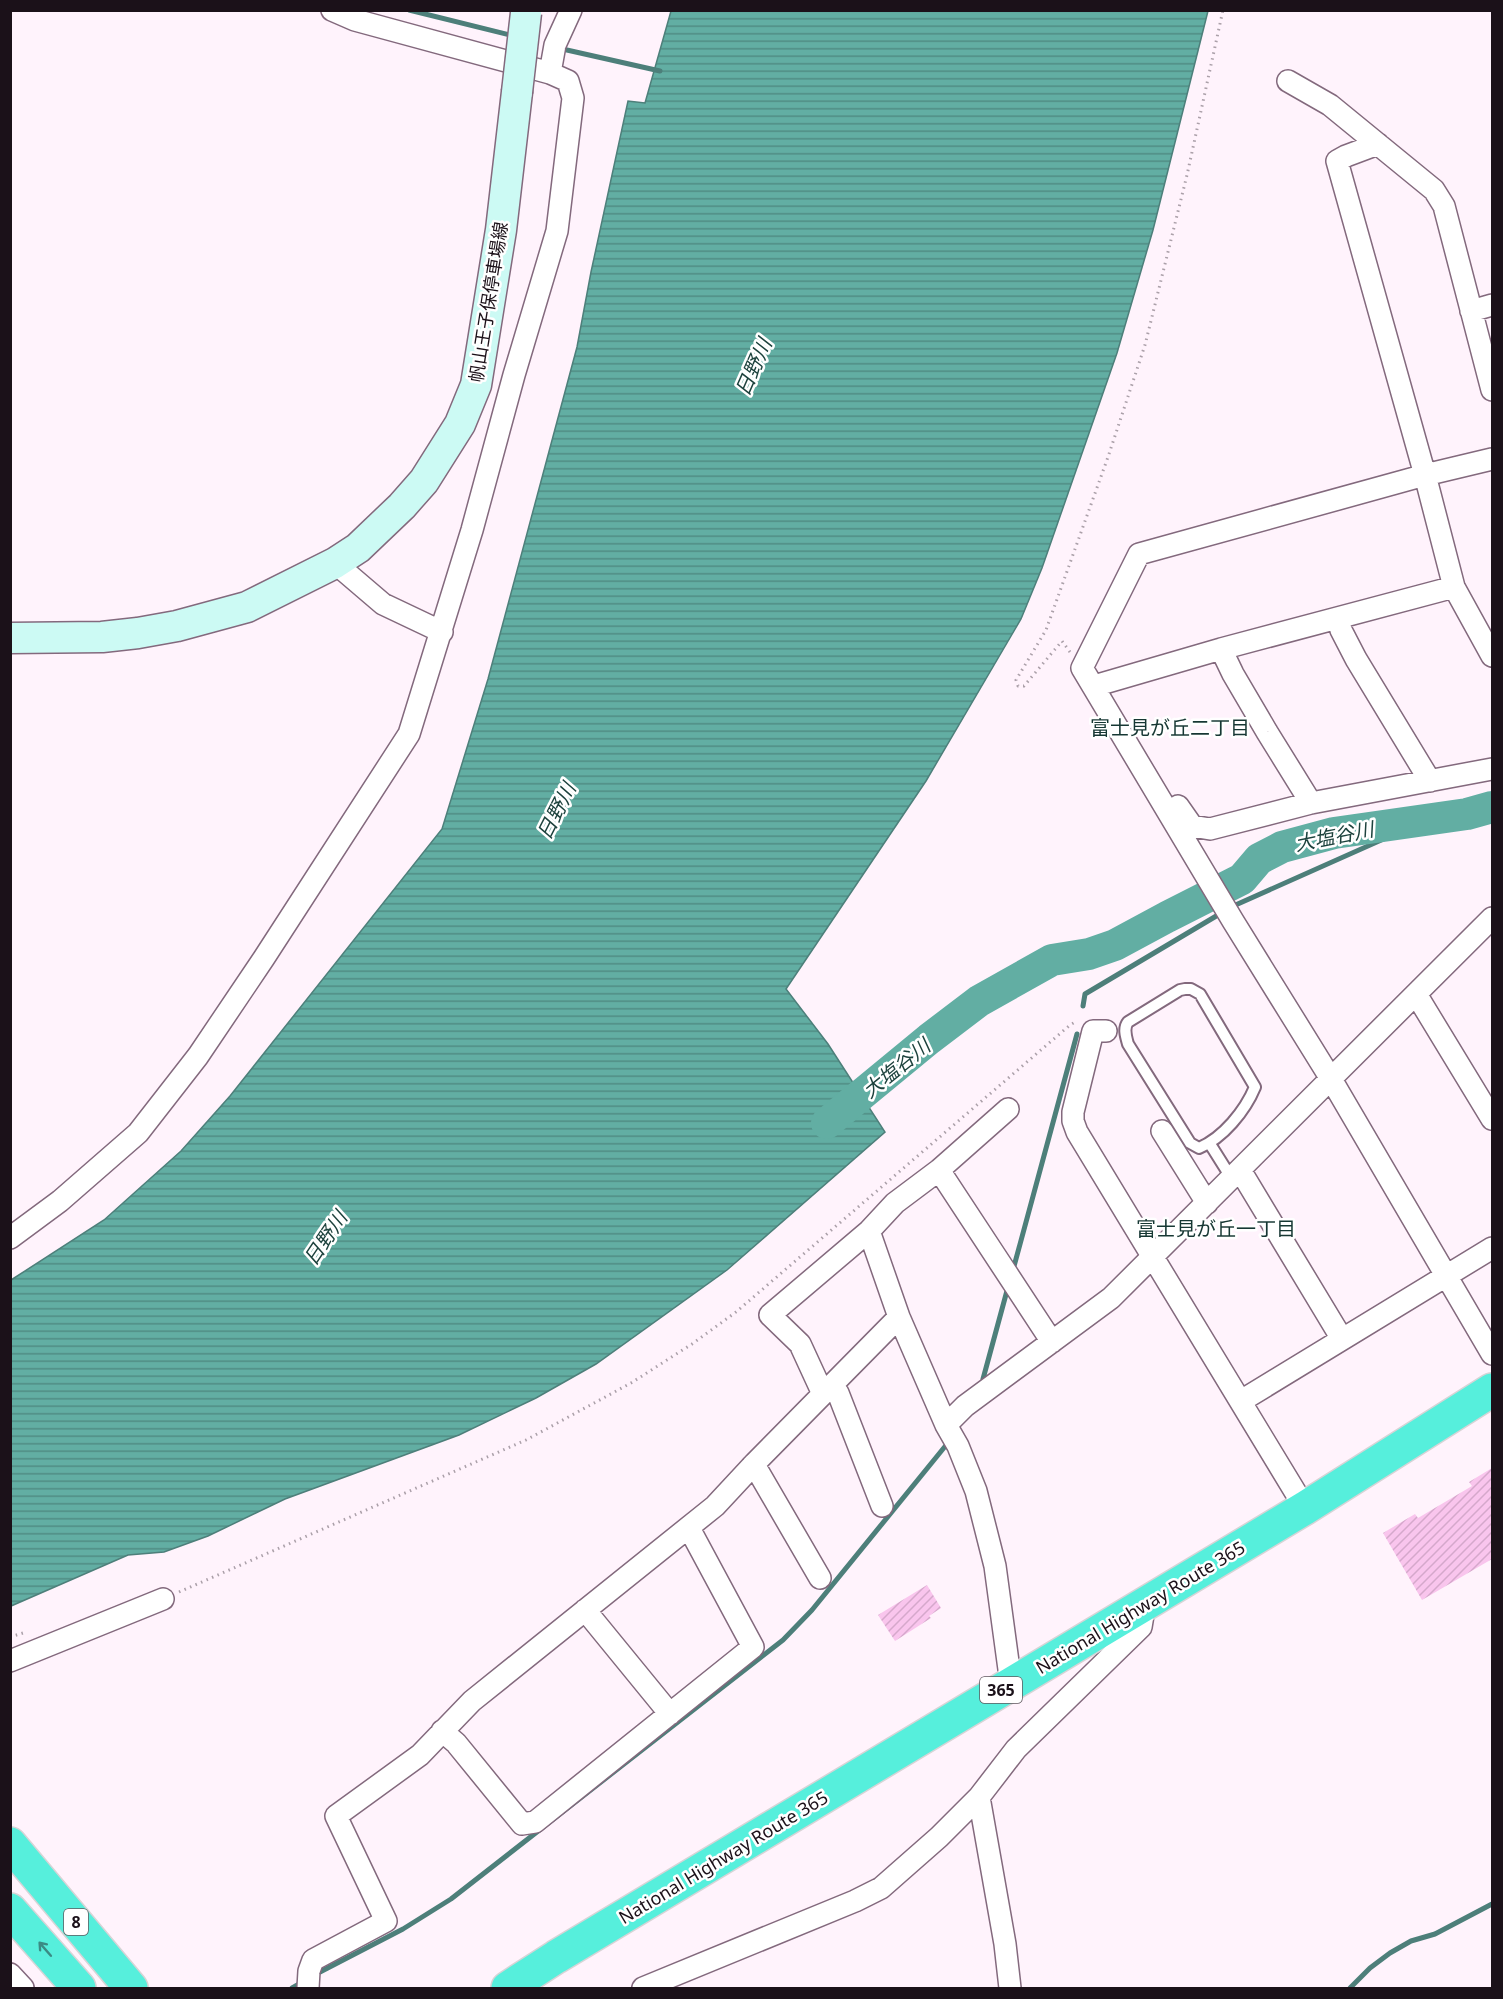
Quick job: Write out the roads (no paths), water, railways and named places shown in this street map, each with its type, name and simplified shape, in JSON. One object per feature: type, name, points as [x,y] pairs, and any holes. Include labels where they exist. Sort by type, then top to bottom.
[{"type":"highway","name":"National Highway Route 365","points":[[508,1989],[556,1957],[1305,1508],[1492,1390]]},
{"type":"highway","name":"8","points":[[14,1858],[110,1989]]},
{"type":"highway","name":"8","points":[[14,1858],[131,1989]]},
{"type":"highway","name":"8","points":[[10,1910],[79,1989]]},
{"type":"highway","points":[[10,1944],[49,1989]]},
{"type":"main road","name":"帆山王子保停車場線","points":[[10,638],[102,637],[177,627],[247,607],[335,563],[358,548],[424,481],[460,424],[476,385],[501,230],[526,12]]},
{"type":"street","points":[[10,1238],[60,1201],[138,1133],[198,1056],[409,734],[472,530],[556,231],[573,98],[568,81],[355,20],[332,10]]},
{"type":"street","points":[[550,74],[555,45],[571,10]]},
{"type":"street","points":[[1288,81],[1330,105],[1434,190],[1444,206],[1492,390]]},
{"type":"street","points":[[1378,144],[1337,161],[1454,587],[1492,656]]},
{"type":"street","points":[[1471,311],[1492,305]]},
{"type":"street","points":[[1492,459],[1425,475],[1138,554],[1082,669],[1331,1079],[1492,1354]]},
{"type":"street","points":[[335,563],[383,604],[442,632]]},
{"type":"street","points":[[1094,686],[1221,649],[1454,587]]},
{"type":"street","points":[[1338,618],[1352,653],[1430,781]]},
{"type":"street","points":[[1221,649],[1233,674],[1311,803]]},
{"type":"street","points":[[1147,777],[1171,795],[1192,826],[1210,829],[1311,803],[1492,769]]},
{"type":"street","points":[[946,1425],[965,1406],[1111,1298],[1492,918]]},
{"type":"street","points":[[1416,994],[1492,1119]]},
{"type":"street","points":[[1100,1031],[1073,1112],[1077,1132],[1305,1508]]},
{"type":"street","points":[[882,1506],[838,1392],[827,1390],[800,1344],[770,1315],[869,1231],[895,1203],[939,1170],[1008,1109]]},
{"type":"street","points":[[1162,1131],[1207,1203]]},
{"type":"street","points":[[939,1170],[1052,1342]]},
{"type":"street","points":[[1236,1174],[1342,1339]]},
{"type":"street","points":[[869,1231],[899,1317],[976,1491],[995,1566],[1011,1684]]},
{"type":"street","points":[[1241,1401],[1492,1248]]},
{"type":"street","points":[[308,1989],[309,1971],[314,1960],[386,1920],[336,1816],[420,1755],[472,1701],[715,1506],[899,1317]]},
{"type":"street","points":[[752,1466],[759,1473],[820,1578]]},
{"type":"street","points":[[442,1731],[456,1743],[522,1824],[535,1822],[753,1647],[689,1528]]},
{"type":"street","points":[[10,1661],[163,1599]]},
{"type":"street","points":[[643,1989],[861,1899],[881,1888],[939,1837],[979,1797],[1016,1749],[1141,1627],[1145,1604]]},
{"type":"street","points":[[585,1610],[670,1714]]},
{"type":"street","points":[[979,1797],[1005,1944],[1010,1989]]},
{"type":"street","points":[[10,1974],[23,1989]]},
{"type":"lane","points":[[1185,989],[1191,989],[1200,994],[1255,1087],[1252,1096],[1226,1131],[1209,1144],[1199,1148],[1190,1143],[1125,1036],[1125,1025],[1128,1022],[1185,989]]},
{"type":"lane","points":[[1209,1144],[1236,1174]]},
{"type":"water","name":"日野川","points":[[671,11],[1208,11],[1153,230],[1117,353],[1042,568],[1021,619],[926,781],[786,989],[828,1044],[885,1132],[727,1270],[596,1364],[536,1398],[459,1435],[285,1499],[208,1536],[164,1552],[128,1555],[11,1606],[11,1280],[104,1220],[181,1151],[230,1096],[442,829],[488,679],[577,347],[628,101],[645,103]]},
{"type":"waterway","points":[[409,10],[514,36]]},
{"type":"waterway","points":[[558,48],[660,71]]},
{"type":"waterway","name":"大塩谷川","points":[[827,1123],[979,1001],[1052,960],[1089,954],[1115,945],[1242,879],[1259,859],[1282,847],[1334,833],[1467,814],[1492,807]]},
{"type":"waterway","points":[[1231,907],[1424,821]]},
{"type":"waterway","points":[[1083,1006],[1085,994],[1223,912]]},
{"type":"waterway","points":[[1013,1270],[1077,1034]]},
{"type":"waterway","points":[[983,1379],[1008,1287]]},
{"type":"waterway","points":[[320,1972],[403,1929],[451,1899],[783,1640],[812,1610],[947,1444]]},
{"type":"waterway","points":[[1350,1988],[1370,1968],[1390,1953],[1411,1941],[1435,1934],[1492,1904]]},
{"type":"waterway","points":[[292,1988],[301,1983]]},
{"type":"district","name":"富士見が丘二丁目","points":[[1170,727]]},
{"type":"district","name":"富士見が丘一丁目","points":[[1216,1228]]}]
